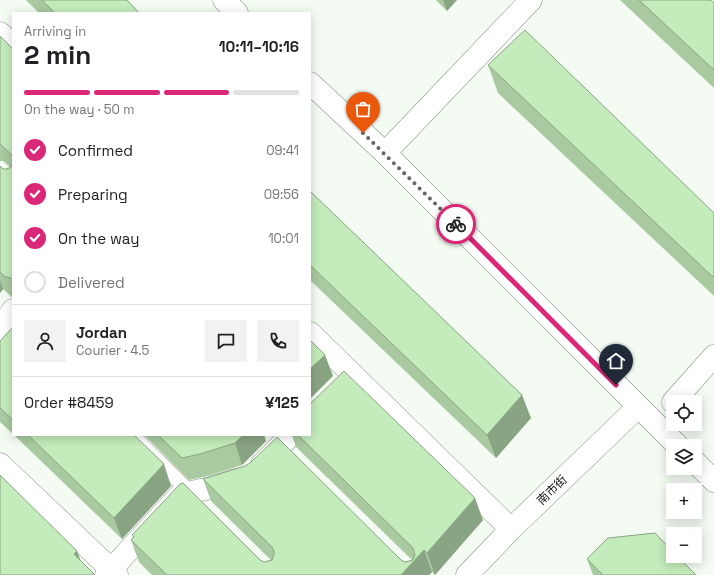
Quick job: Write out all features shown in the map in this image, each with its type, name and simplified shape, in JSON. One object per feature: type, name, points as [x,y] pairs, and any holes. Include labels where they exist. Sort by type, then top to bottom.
[{"type":"street","points":[[224,0],[237,12]]},
{"type":"street","points":[[385,153],[531,0]]},
{"type":"street","points":[[0,33],[12,44]]},
{"type":"street","points":[[311,84],[385,153],[671,439]]},
{"type":"street","points":[[311,334],[511,529]]},
{"type":"street","points":[[679,395],[714,356]]},
{"type":"street","points":[[337,390],[352,375]]},
{"type":"street","name":"南市街","points":[[467,575],[511,529],[638,407]]},
{"type":"street","points":[[655,423],[666,410]]},
{"type":"street","points":[[0,464],[112,573],[181,494],[196,498],[211,488],[249,476],[284,442]]},
{"type":"street","points":[[702,469],[714,481]]},
{"type":"lane","points":[[133,436],[196,498]]},
{"type":"building","points":[[42,0],[127,0],[138,12],[54,12]]},
{"type":"building","points":[[639,0],[711,0],[714,3],[714,70]]},
{"type":"building","points":[[525,30],[714,213],[713,277],[488,65]]},
{"type":"building","points":[[0,36],[12,48],[12,156],[0,144]]},
{"type":"building","points":[[12,165],[12,279],[4,276],[0,272],[0,166],[3,169],[11,167]]},
{"type":"building","points":[[311,192],[522,395],[487,435],[311,266]]},
{"type":"building","points":[[12,328],[12,419],[0,408],[0,341]]},
{"type":"building","points":[[311,341],[325,355],[311,368]]},
{"type":"building","points":[[344,371],[475,498],[427,553],[424,550],[401,575],[167,575],[131,540],[134,537],[132,535],[180,484],[183,483],[260,560],[264,562],[272,560],[274,551],[272,547],[203,479],[245,466],[277,437],[401,560],[405,562],[413,560],[415,555],[413,548],[299,436],[311,436],[311,403]]},
{"type":"building","points":[[29,436],[135,436],[164,464],[114,518]]},
{"type":"building","points":[[159,436],[242,436],[235,443],[182,458]]},
{"type":"building","points":[[0,475],[77,551],[74,554],[95,575],[0,575]]},
{"type":"building","points":[[655,533],[666,545],[666,563],[684,563],[696,575],[603,575],[587,559],[608,538]]},
{"type":"way so far","points":[[363,133],[456,224]]},
{"type":"route","points":[[456,224],[616,385]]}]
